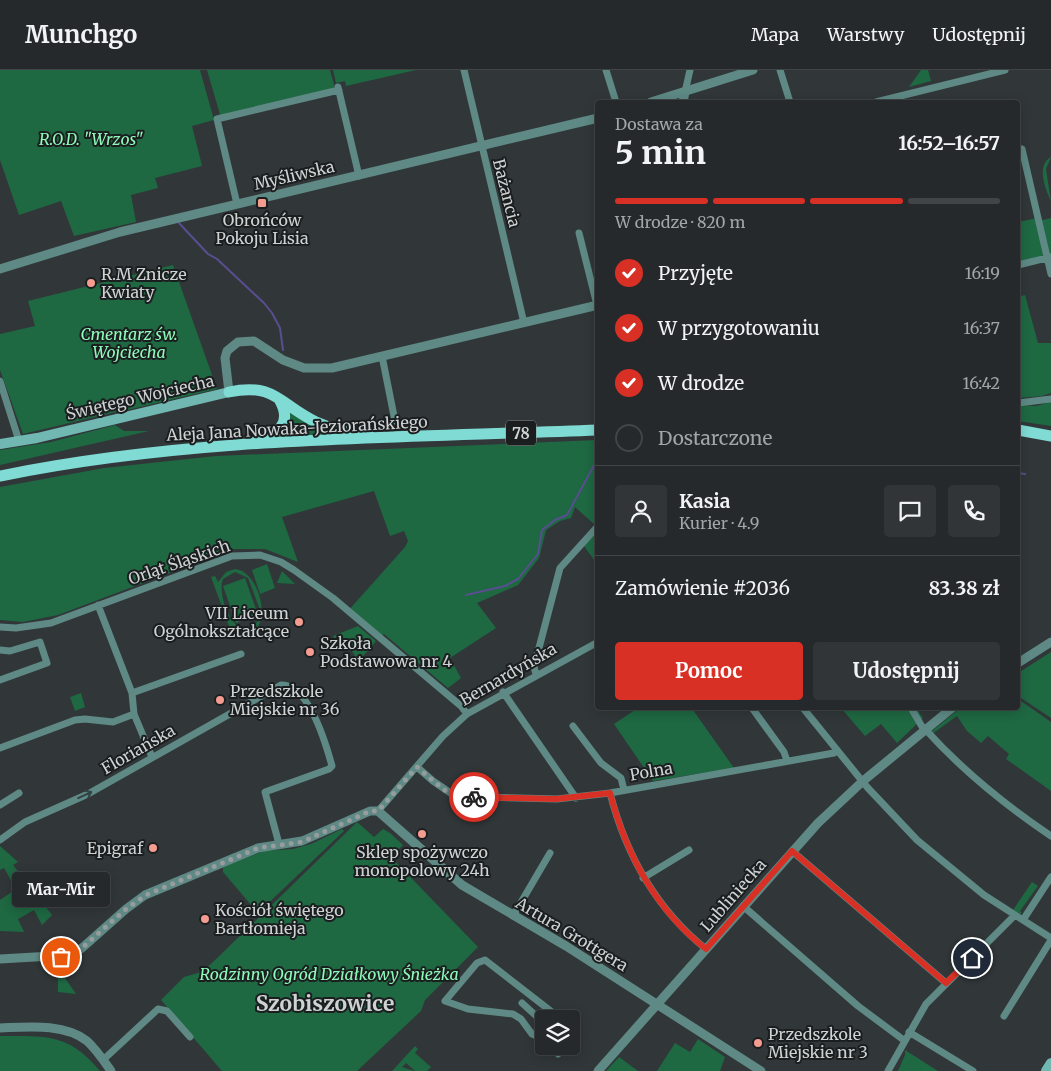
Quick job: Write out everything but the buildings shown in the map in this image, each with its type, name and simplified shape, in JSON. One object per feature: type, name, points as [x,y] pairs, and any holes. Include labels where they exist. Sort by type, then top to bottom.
[{"type":"main road","points":[[229,392],[260,389],[278,397],[319,423],[332,428],[390,439]]},
{"type":"main road","name":"Świętego Wojciecha","points":[[0,444],[229,392]]},
{"type":"main road","points":[[247,445],[279,430],[285,416],[284,408],[278,397]]},
{"type":"main road","name":"Aleja Jana Nowaka-Jeziorańskiego","points":[[0,476],[104,458],[247,445],[595,430]]},
{"type":"main road","points":[[1020,430],[1051,436]]},
{"type":"main road","points":[[1046,1071],[1051,1063]]},
{"type":"street","name":"Bażancia","points":[[464,70],[524,323]]},
{"type":"street","points":[[606,70],[615,100]]},
{"type":"street","points":[[683,100],[690,70]]},
{"type":"street","points":[[658,100],[753,70]]},
{"type":"street","points":[[780,70],[789,100]]},
{"type":"street","points":[[883,100],[983,73],[1005,70]]},
{"type":"street","points":[[237,204],[217,119],[339,88],[359,176]]},
{"type":"street","name":"Myśliwska","points":[[0,269],[101,236],[595,119]]},
{"type":"street","points":[[1020,150],[1022,149],[1049,258],[1051,274]]},
{"type":"street","name":"Świętego Wojciecha","points":[[580,233],[595,297]]},
{"type":"street","points":[[1020,265],[1049,258]]},
{"type":"street","name":"Świętego Wojciecha","points":[[229,392],[224,366],[225,358],[227,351],[238,342],[254,341],[283,360],[310,368],[332,368],[595,305]]},
{"type":"street","points":[[382,356],[395,422]]},
{"type":"street","points":[[0,381],[19,441]]},
{"type":"street","points":[[1020,403],[1051,399]]},
{"type":"street","points":[[536,674],[534,667],[560,568],[595,529]]},
{"type":"street","name":"Orląt Śląskich","points":[[0,627],[16,628],[51,623],[232,556],[260,555],[273,558],[294,570],[333,598],[461,706],[467,714]]},
{"type":"street","points":[[98,605],[132,693],[134,714],[152,756]]},
{"type":"street","points":[[0,650],[10,650],[40,642],[47,663],[0,680]]},
{"type":"street","points":[[1020,663],[1051,642]]},
{"type":"street","name":"Bernardyńska","points":[[378,811],[443,736],[467,714],[503,692],[595,643]]},
{"type":"street","points":[[132,693],[241,654]]},
{"type":"street","name":"Floriańska","points":[[0,840],[40,814],[88,794],[152,756],[281,685],[291,686],[314,712],[332,766],[329,769],[265,792],[279,844]]},
{"type":"street","points":[[503,692],[576,798]]},
{"type":"street","points":[[753,710],[784,752],[787,761]]},
{"type":"street","points":[[804,710],[903,826],[937,857],[984,895],[1051,939],[1004,1016]]},
{"type":"street","points":[[912,710],[924,730],[981,783],[1051,836]]},
{"type":"street","name":"Lubliniecka","points":[[598,1071],[792,851],[863,781],[949,710]]},
{"type":"street","points":[[0,748],[74,720],[85,719],[112,722],[134,714]]},
{"type":"street","points":[[573,726],[601,763],[621,778],[624,790]]},
{"type":"street","name":"Polna","points":[[417,767],[444,790],[460,796],[525,799],[576,798],[834,753],[836,750]]},
{"type":"street","points":[[0,805],[19,793]]},
{"type":"street","points":[[610,793],[622,834],[643,878],[673,918],[706,949]]},
{"type":"street","points":[[0,959],[61,957],[76,952],[126,909],[146,895],[258,848],[302,842],[370,811],[378,811]]},
{"type":"street","name":"Artura Grottgera","points":[[378,811],[462,885],[566,946],[761,1071]]},
{"type":"street","points":[[643,878],[689,850]]},
{"type":"street","points":[[792,851],[946,983]]},
{"type":"street","points":[[513,916],[550,852]]},
{"type":"street","points":[[1023,920],[1051,877]]},
{"type":"street","points":[[743,906],[858,1006],[905,1040]]},
{"type":"street","points":[[888,1071],[926,1004],[1015,915]]},
{"type":"street","points":[[535,1035],[521,1019],[513,1014],[468,1010],[445,1001],[477,963],[485,960],[549,1010]]},
{"type":"street","points":[[522,1003],[535,1015]]},
{"type":"street","points":[[103,1060],[158,1008],[167,1011],[190,1038]]},
{"type":"street","points":[[0,1028],[46,1028],[70,1033],[88,1042],[111,1071]]},
{"type":"street","points":[[909,1032],[973,1071]]},
{"type":"green space","name":"R.O.D. \"Wrzos\"","points":[[0,70],[200,70],[214,120],[192,126],[202,166],[155,178],[158,188],[131,195],[136,222],[74,236],[61,201],[19,215],[0,160]]},
{"type":"green space","points":[[207,70],[330,70],[336,92],[221,118]]},
{"type":"green space","points":[[333,70],[416,70],[346,86],[345,81],[336,83]]},
{"type":"green space","points":[[921,70],[928,70],[931,81],[909,87]]},
{"type":"green space","points":[[1051,157],[1046,169],[1051,201],[1044,184],[1043,171],[1046,161]]},
{"type":"green space","points":[[1038,218],[1039,221],[1051,218],[1051,257],[1020,265],[1020,222]]},
{"type":"green space","name":"Cmentarz św. Wojciecha","points":[[173,265],[217,389],[123,411],[116,410],[116,412],[23,434],[0,370],[0,334],[35,326],[28,301]]},
{"type":"green space","points":[[1025,295],[1038,343],[1051,343],[1051,393],[1042,396],[1020,398],[1020,296]]},
{"type":"green space","points":[[1051,402],[1051,426],[1020,421],[1020,405],[1036,406]]},
{"type":"green space","points":[[288,410],[344,433],[278,437]]},
{"type":"green space","points":[[115,425],[124,431],[149,431],[0,465],[0,450],[51,442]]},
{"type":"green space","points":[[595,440],[595,523],[594,524],[575,507],[571,518],[560,521],[546,530],[539,558],[518,585],[477,603],[496,628],[450,658],[461,678],[448,688],[384,634],[380,637],[348,611],[405,547],[408,541],[404,531],[390,536],[374,491],[282,517],[298,562],[265,549],[233,549],[58,615],[23,622],[0,620],[0,487],[104,468],[216,456]]},
{"type":"green space","points":[[595,533],[595,561],[584,546]]},
{"type":"green space","points":[[267,564],[275,588],[260,594],[252,570]]},
{"type":"green space","points":[[235,569],[245,573],[253,582],[262,608],[261,620],[257,628],[248,632],[235,629],[237,635],[233,637],[211,577],[215,576],[218,582],[226,572]],"holes":[[[235,572],[248,578],[260,610],[258,621],[250,628],[242,628],[235,624],[225,606],[222,587],[223,579]]]},
{"type":"green space","points":[[282,571],[295,584],[277,583]]},
{"type":"green space","points":[[245,578],[258,615],[236,623],[223,586]]},
{"type":"green space","points":[[358,626],[376,641],[358,662],[352,651],[338,651],[333,636]]},
{"type":"green space","points":[[1051,652],[1051,718],[1020,697],[1020,672]]},
{"type":"green space","points":[[81,693],[85,707],[75,711],[70,697]]},
{"type":"green space","points":[[1020,700],[1051,722],[1051,791],[1006,759],[1009,754],[988,736],[981,743],[967,731],[957,716],[932,734],[931,732],[958,710],[1020,710]]},
{"type":"green space","points":[[635,710],[693,710],[734,768],[653,781],[614,724]]},
{"type":"green space","points":[[843,710],[917,710],[923,718],[897,743],[881,724],[865,736]]},
{"type":"green space","name":"Rodzinny Ogród Działkowy Śnieżka","points":[[357,822],[374,837],[383,829],[403,845],[391,857],[478,947],[425,1000],[421,1011],[357,1071],[222,1071],[161,1000],[184,977],[201,972],[212,963]]},
{"type":"green space","points":[[342,829],[344,831],[258,913],[223,872],[223,867],[264,851],[293,849],[311,844]]},
{"type":"green space","points":[[0,846],[18,862],[13,865],[52,915],[42,925],[34,910],[18,919],[24,932],[0,931],[0,900],[16,889],[4,868],[0,870]]},
{"type":"green space","points":[[1032,882],[1038,886],[1020,911],[1022,913],[1020,914],[1013,910]]},
{"type":"green space","points":[[58,978],[65,978],[76,994],[58,992]]},
{"type":"green space","points":[[0,1036],[31,1036],[56,1039],[78,1049],[100,1071],[0,1071]]},
{"type":"green space","points":[[698,1039],[725,1057],[720,1071],[657,1071],[675,1043],[690,1052]]},
{"type":"green space","points":[[415,1046],[418,1049],[415,1053],[431,1067],[427,1071],[415,1071],[406,1063],[402,1067],[414,1071],[392,1071]]},
{"type":"green space","points":[[905,1050],[938,1071],[898,1071],[905,1055]]},
{"type":"green space","points":[[619,1057],[638,1071],[606,1071]]},
{"type":"waterway","points":[[179,223],[208,254],[217,259],[264,303],[280,328],[283,350]]},
{"type":"waterway","points":[[466,595],[505,586],[518,579],[538,554],[542,530],[555,520],[567,515],[595,464]]},
{"type":"waterway","points":[[1020,473],[1025,474]]},
{"type":"way so far","points":[[61,957],[82,948],[135,901],[146,895],[258,848],[302,842],[370,811],[378,811],[417,767],[444,790],[460,796],[474,797]]},
{"type":"place","name":"Obrońców Pokoju Lisia","points":[[262,203]]},
{"type":"place","name":"R.M Znicze Kwiaty","points":[[91,283]]},
{"type":"place","name":"VII Liceum Ogólnokształcące","points":[[299,622]]},
{"type":"place","name":"Szkoła Podstawowa nr 4","points":[[310,652]]},
{"type":"place","name":"Przedszkole Miejskie nr 36","points":[[220,700]]},
{"type":"place","name":"Sklep spożywczo monopolowy 24h","points":[[422,834]]},
{"type":"place","name":"Epigraf","points":[[153,848]]},
{"type":"place","name":"Kościół świętego Bartłomieja","points":[[205,919]]},
{"type":"place","name":"Mar-Mir","points":[[61,957]]},
{"type":"place","name":"Przedszkole Miejskie nr 3","points":[[758,1043]]},
{"type":"district","name":"Szobiszowice","points":[[325,1003]]},
{"type":"route","points":[[474,797],[566,799],[610,793],[628,850],[643,878],[673,918],[706,949],[792,851],[946,983],[972,958]]}]
